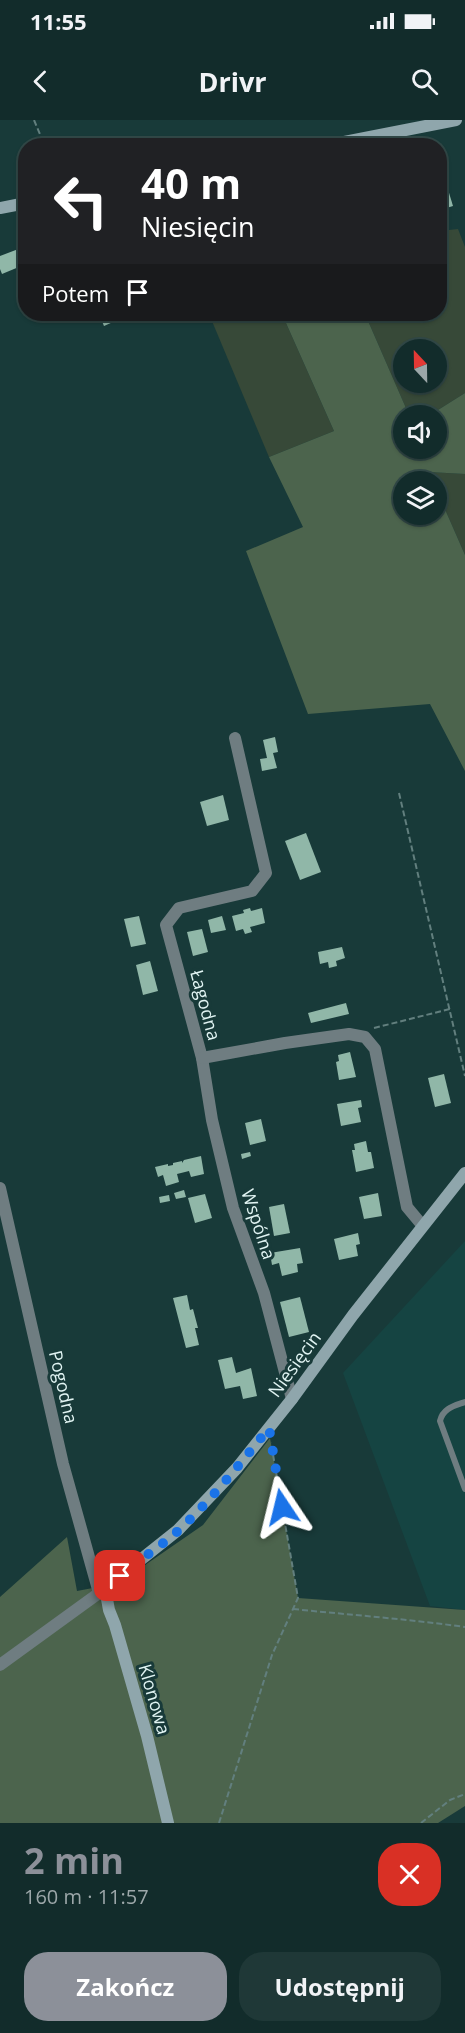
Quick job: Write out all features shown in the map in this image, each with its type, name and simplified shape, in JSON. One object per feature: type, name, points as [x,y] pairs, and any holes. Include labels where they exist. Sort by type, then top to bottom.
[{"type":"street","points":[[365,138],[456,120]]},
{"type":"street","points":[[0,208],[18,205]]},
{"type":"street","name":"Łagodna","points":[[236,738],[266,873],[252,891],[179,908],[166,926],[202,1058],[285,1042],[349,1034],[365,1037]]},
{"type":"street","points":[[365,1037],[375,1048],[407,1207],[422,1225]]},
{"type":"street","name":"Wspólna","points":[[202,1058],[212,1120],[233,1208],[264,1293],[292,1399]]},
{"type":"street","name":"Niesięcin","points":[[111,1586],[120,1576],[167,1540],[219,1488],[292,1399],[337,1335],[465,1173]]},
{"type":"street","name":"Pogodna","points":[[0,1188],[63,1464],[99,1593]]},
{"type":"street","points":[[0,1665],[111,1586]]},
{"type":"street","name":"Klonowa","points":[[111,1586],[107,1599],[109,1610],[147,1736],[168,1823]]},
{"type":"lane","points":[[465,1402],[447,1409],[441,1415],[440,1421],[465,1489]]},
{"type":"path","points":[[34,120],[42,138]]},
{"type":"path","points":[[399,793],[465,1076]]},
{"type":"path","points":[[365,1037],[376,1026],[450,1009]]},
{"type":"path","points":[[219,1823],[272,1655],[298,1598],[269,1428]]},
{"type":"path","points":[[293,1609],[465,1627]]},
{"type":"path","points":[[421,1823],[450,1800],[465,1794]]},
{"type":"shaded area","points":[[465,1241],[465,1610],[430,1606],[343,1373]]},
{"type":"green space","points":[[458,229],[465,247],[465,393],[446,405],[405,405],[399,393],[447,393],[447,339],[393,339],[393,378],[368,321],[447,321],[447,230]]},
{"type":"green space","points":[[212,321],[285,321],[334,431],[269,457]]},
{"type":"green space","points":[[285,321],[368,321],[393,378],[393,393],[399,393],[405,405],[393,405],[393,459],[447,459],[446,405],[465,393],[465,474],[447,473],[447,471],[393,471],[393,525],[447,525],[447,514],[465,555],[465,771],[430,704],[308,714],[246,551],[303,527],[269,457],[334,431]]},
{"type":"green space","points":[[447,473],[465,474],[465,555],[447,514]]},
{"type":"green space","points":[[270,1438],[298,1598],[465,1610],[465,1806],[438,1823],[0,1823],[0,1597],[67,1537],[77,1591],[119,1583],[203,1525]]},
{"type":"building","points":[[447,186],[453,206],[447,208]]},
{"type":"building","points":[[18,249],[18,267],[2,274],[0,256]]},
{"type":"building","points":[[102,321],[115,321],[104,326]]},
{"type":"building","points":[[275,737],[278,752],[273,753],[277,768],[262,771],[260,759],[267,758],[263,740]]},
{"type":"building","points":[[223,795],[229,820],[207,826],[200,802]]},
{"type":"building","points":[[306,833],[321,872],[300,880],[285,841]]},
{"type":"building","points":[[250,908],[251,911],[262,908],[265,923],[250,927],[252,932],[245,934],[243,929],[236,931],[232,916],[244,913],[243,910]]},
{"type":"building","points":[[139,916],[146,944],[131,947],[124,919]]},
{"type":"building","points":[[222,916],[226,930],[211,933],[208,920]]},
{"type":"building","points":[[202,929],[208,952],[193,956],[187,932]]},
{"type":"building","points":[[342,947],[345,958],[336,961],[337,966],[329,968],[328,962],[320,964],[318,952]]},
{"type":"building","points":[[150,961],[158,991],[143,995],[136,965]]},
{"type":"building","points":[[346,1003],[349,1014],[311,1023],[308,1013]]},
{"type":"building","points":[[350,1052],[356,1077],[339,1080],[336,1062],[339,1061],[338,1055]]},
{"type":"building","points":[[444,1074],[451,1103],[435,1107],[428,1078]]},
{"type":"building","points":[[361,1100],[362,1107],[358,1108],[361,1122],[341,1126],[337,1104]]},
{"type":"building","points":[[261,1119],[266,1141],[250,1145],[245,1123]]},
{"type":"building","points":[[366,1141],[374,1168],[356,1172],[352,1150],[355,1150],[354,1144]]},
{"type":"building","points":[[250,1152],[251,1156],[242,1159],[241,1154]]},
{"type":"building","points":[[201,1156],[204,1174],[191,1177],[189,1171],[177,1174],[179,1182],[166,1186],[163,1175],[158,1177],[155,1167],[173,1165],[173,1163],[182,1161],[182,1163],[184,1160]]},
{"type":"building","points":[[184,1190],[186,1197],[176,1199],[174,1193]]},
{"type":"building","points":[[378,1193],[382,1216],[364,1219],[359,1197]]},
{"type":"building","points":[[205,1194],[212,1218],[195,1223],[188,1198]]},
{"type":"building","points":[[169,1195],[170,1201],[160,1203],[159,1197]]},
{"type":"building","points":[[284,1204],[290,1233],[274,1236],[269,1207]]},
{"type":"building","points":[[358,1233],[360,1244],[356,1245],[358,1256],[339,1260],[334,1239]]},
{"type":"building","points":[[300,1248],[303,1263],[297,1264],[298,1272],[282,1276],[279,1263],[272,1265],[270,1253]]},
{"type":"building","points":[[187,1295],[190,1310],[193,1309],[198,1328],[195,1328],[199,1345],[186,1348],[173,1298]]},
{"type":"building","points":[[300,1297],[309,1332],[289,1337],[280,1302]]},
{"type":"building","points":[[232,1357],[236,1373],[251,1368],[257,1396],[243,1399],[240,1386],[225,1389],[218,1360]]},
{"type":"route","points":[[120,1576],[189,1520],[237,1468],[269,1428],[282,1507]]}]
